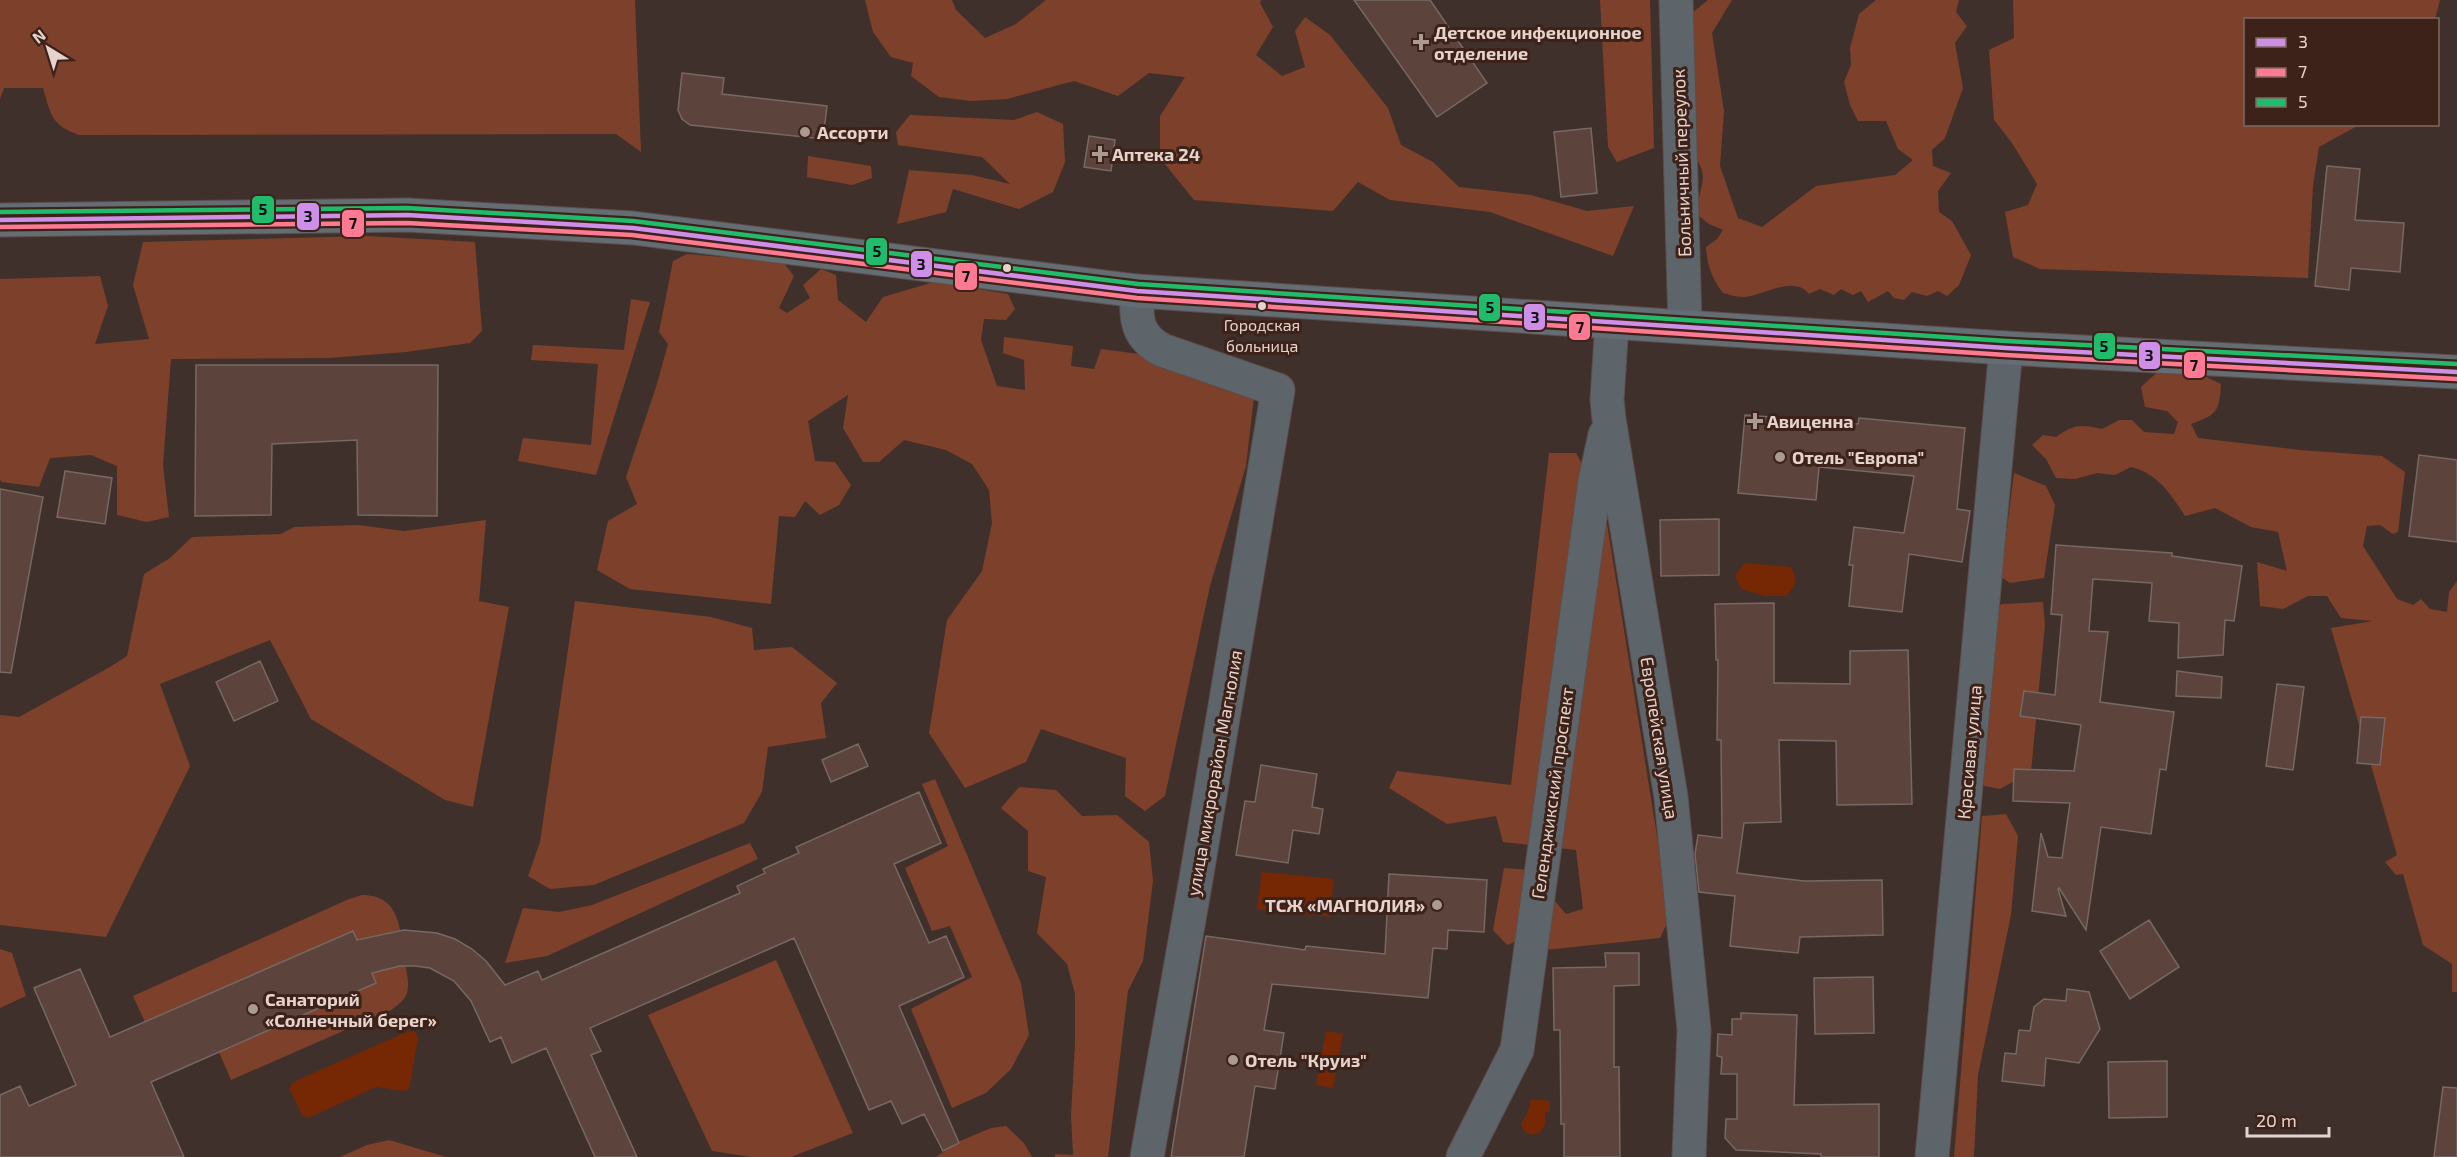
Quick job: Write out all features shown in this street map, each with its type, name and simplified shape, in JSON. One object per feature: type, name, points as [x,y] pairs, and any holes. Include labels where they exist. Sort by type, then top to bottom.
[{"type":"main road","points":[[0,220],[407,215],[633,228],[1137,291],[2006,348],[2457,372]]},
{"type":"street","name":"Больничный переулок","points":[[1676,0],[1685,326]]},
{"type":"street","name":"улица микрорайон Магнолия","points":[[1137,291],[1137,309],[1142,332],[1148,342],[1162,350],[1278,390],[1147,1157]]},
{"type":"street","name":"Европейская улица","points":[[1612,322],[1607,400],[1609,419],[1671,797],[1694,1030],[1689,1157]]},
{"type":"street","name":"Красивая улица","points":[[1932,1157],[2006,348]]},
{"type":"street","name":"Геленджикский проспект","points":[[1463,1157],[1517,1050],[1595,481],[1609,419]]},
{"type":"shaded area","points":[[0,0],[635,0],[641,152],[616,134],[79,135],[57,123],[43,88],[4,88],[0,99]]},
{"type":"shaded area","points":[[865,0],[952,0],[956,10],[985,38],[1016,24],[1046,0],[1261,0],[1260,3],[1273,27],[1256,55],[1282,76],[1305,67],[1295,31],[1305,17],[1330,35],[1388,108],[1401,145],[1433,162],[1459,187],[1531,195],[1587,211],[1634,206],[1613,256],[1490,212],[1390,200],[1358,182],[1333,211],[1194,200],[1160,158],[1160,116],[1185,77],[1149,73],[1118,96],[1074,81],[1007,99],[971,101],[939,97],[911,76],[913,63],[891,57],[873,32]]},
{"type":"shaded area","points":[[1600,0],[1650,0],[1654,148],[1617,162],[1608,147]]},
{"type":"shaded area","points":[[1708,0],[1732,0],[1712,33],[1724,111],[1720,166],[1738,218],[1762,227],[1816,186],[1895,175],[1913,160],[1898,149],[1886,121],[1858,121],[1850,105],[1844,82],[1851,65],[1850,48],[1859,14],[1876,0],[1959,0],[1956,12],[1967,26],[1955,43],[1963,88],[1945,138],[1932,150],[1933,166],[1951,173],[1938,191],[1939,212],[1952,221],[1971,255],[1959,285],[1947,296],[1938,291],[1927,296],[1912,292],[1904,300],[1894,298],[1888,291],[1868,302],[1861,291],[1853,295],[1841,289],[1834,295],[1820,289],[1809,294],[1795,286],[1786,286],[1742,297],[1723,293],[1711,272],[1706,247],[1717,239],[1723,230],[1709,224],[1699,216],[1698,205],[1703,177],[1698,161],[1690,150],[1692,58],[1695,47],[1690,39],[1692,13]]},
{"type":"shaded area","points":[[2013,0],[2440,0],[2435,18],[2244,18],[2244,126],[2357,126],[2319,147],[2313,186],[2308,278],[2040,269],[2013,257],[2005,212],[2028,205],[2037,184],[2012,143],[1994,120],[1989,50],[2014,38]]},
{"type":"shaded area","points":[[1037,112],[1063,124],[1065,162],[1053,192],[1019,209],[953,189],[946,212],[897,224],[909,170],[972,175],[1010,184],[982,157],[898,145],[896,132],[910,115],[1014,120]]},
{"type":"shaded area","points":[[808,156],[871,166],[872,178],[852,185],[807,177]]},
{"type":"shaded area","points":[[367,236],[475,242],[482,331],[470,343],[406,352],[329,358],[171,359],[163,465],[169,517],[147,522],[117,515],[117,466],[91,455],[50,458],[39,487],[0,480],[0,279],[100,276],[108,306],[95,344],[149,339],[133,285],[143,242]]},
{"type":"shaded area","points":[[687,254],[783,262],[794,276],[779,308],[787,313],[810,298],[803,285],[821,269],[836,275],[838,300],[866,322],[883,297],[934,282],[1008,294],[1015,309],[1006,320],[984,319],[981,340],[997,386],[1025,390],[1024,360],[1003,353],[1004,337],[1073,346],[1071,366],[1094,369],[1101,349],[1147,355],[1255,388],[1246,466],[1210,586],[1165,796],[1145,811],[1125,796],[1126,758],[1041,729],[1026,762],[965,788],[929,733],[947,620],[982,571],[992,523],[989,490],[972,464],[946,450],[904,440],[879,462],[863,462],[843,428],[848,395],[808,421],[815,461],[835,462],[851,485],[839,505],[820,515],[805,501],[795,517],[779,516],[771,604],[630,589],[597,570],[608,521],[637,504],[626,477],[668,344],[659,332],[673,261]]},
{"type":"shaded area","points":[[631,299],[650,302],[596,475],[518,461],[523,438],[591,445],[598,364],[531,360],[533,345],[624,350]]},
{"type":"shaded area","points":[[2163,367],[2196,372],[2221,384],[2218,406],[2215,411],[2191,424],[2198,438],[2300,450],[2382,456],[2405,472],[2398,532],[2393,534],[2380,525],[2367,526],[2363,546],[2397,599],[2413,605],[2421,599],[2430,609],[2447,612],[2449,592],[2457,581],[2457,992],[2452,992],[2452,964],[2423,945],[2403,874],[2396,875],[2385,862],[2397,855],[2331,628],[2373,621],[2341,618],[2327,596],[2308,596],[2283,609],[2260,606],[2257,562],[2287,571],[2278,532],[2251,527],[2215,508],[2185,516],[2169,492],[2156,479],[2131,467],[2115,475],[2097,473],[2075,479],[2056,478],[2046,459],[2032,445],[2043,435],[2056,437],[2078,426],[2102,429],[2119,420],[2132,420],[2144,432],[2174,434],[2178,422],[2167,411],[2145,407],[2141,387]]},
{"type":"shaded area","points":[[1549,453],[1576,453],[1604,505],[1670,917],[1660,938],[1545,950],[1530,936],[1507,945],[1493,930],[1504,868],[1529,870],[1566,914],[1583,909],[1576,850],[1503,842],[1496,816],[1447,824],[1389,788],[1397,771],[1511,785]]},
{"type":"shaded area","points":[[2014,473],[2046,486],[2055,505],[2044,578],[2010,583],[2001,577]]},
{"type":"shaded area","points":[[486,520],[479,601],[509,607],[473,807],[445,800],[311,719],[270,640],[160,684],[190,766],[106,937],[0,925],[0,715],[19,717],[127,656],[144,574],[170,558],[192,537],[281,534],[294,527],[358,525],[404,531]]},
{"type":"shaded area","points":[[1745,563],[1791,567],[1795,575],[1794,585],[1786,596],[1764,596],[1741,589],[1735,575]]},
{"type":"shaded area","points":[[575,601],[711,617],[752,628],[754,650],[792,647],[837,683],[821,703],[826,738],[768,747],[762,792],[744,823],[594,885],[550,889],[528,876],[540,842]]},
{"type":"shaded area","points":[[2043,602],[2045,625],[2031,772],[2000,789],[1984,786],[1979,774],[1995,608],[2002,604]]},
{"type":"shaded area","points":[[935,779],[1021,983],[1029,1035],[1011,1069],[986,1093],[952,1108],[911,1009],[972,977],[950,926],[932,931],[905,868],[948,846],[922,784]]},
{"type":"shaded area","points":[[1019,787],[1056,790],[1082,816],[1117,815],[1149,842],[1153,881],[1143,961],[1128,991],[1108,1157],[1055,1157],[1055,1154],[1073,1155],[1071,1115],[1075,994],[1067,964],[1037,933],[1046,877],[1028,871],[1028,831],[1001,808]]},
{"type":"shaded area","points":[[2006,814],[2018,836],[2011,915],[1978,1075],[1974,1157],[1954,1157],[1982,816]]},
{"type":"shaded area","points":[[750,843],[758,859],[547,956],[505,963],[523,908],[559,912],[592,905]]},
{"type":"shaded area","points":[[1262,872],[1334,879],[1330,917],[1257,909]]},
{"type":"shaded area","points":[[362,895],[384,901],[396,916],[399,926],[408,989],[402,1001],[391,1010],[231,1080],[219,1052],[376,983],[353,931],[145,1022],[133,996]]},
{"type":"shaded area","points":[[0,949],[12,953],[26,996],[0,1008]]},
{"type":"shaded area","points":[[776,960],[853,1133],[791,1157],[751,1157],[712,1151],[648,1015]]},
{"type":"shaded area","points":[[409,1031],[415,1032],[418,1038],[409,1089],[404,1091],[376,1087],[308,1118],[302,1115],[289,1088],[293,1082]]},
{"type":"shaded area","points":[[1326,1031],[1343,1034],[1333,1088],[1316,1085]]},
{"type":"shaded area","points":[[1531,1099],[1550,1101],[1550,1112],[1545,1112],[1545,1124],[1541,1132],[1532,1135],[1524,1131],[1521,1124],[1528,1112]]},
{"type":"shaded area","points":[[1006,1126],[1024,1143],[1032,1157],[936,1157],[960,1141],[991,1128]]},
{"type":"shaded area","points":[[389,1140],[446,1157],[340,1157],[367,1145]]},
{"type":"building","name":"Детское инфекционное отделение","points":[[1354,0],[1430,0],[1487,83],[1437,117]]},
{"type":"building","points":[[682,73],[724,78],[722,94],[827,106],[823,139],[690,125],[682,119],[678,110]]},
{"type":"building","points":[[1591,128],[1597,193],[1561,197],[1554,132]]},
{"type":"building","name":"Аптека 24","points":[[1089,136],[1115,140],[1111,171],[1084,167]]},
{"type":"building","points":[[2327,166],[2360,169],[2355,220],[2404,223],[2400,272],[2351,268],[2349,290],[2315,286]]},
{"type":"building","points":[[196,365],[438,365],[437,516],[358,515],[357,440],[272,444],[271,515],[195,516]]},
{"type":"building","points":[[1745,415],[1858,424],[1859,418],[1965,428],[1957,509],[1970,511],[1962,562],[1909,554],[1902,612],[1849,606],[1853,565],[1849,565],[1854,527],[1904,533],[1914,476],[1819,467],[1816,500],[1738,493]]},
{"type":"building","points":[[2419,455],[2457,460],[2457,542],[2409,536]]},
{"type":"building","points":[[65,471],[112,478],[105,524],[57,517]]},
{"type":"building","points":[[0,489],[43,497],[11,673],[0,672]]},
{"type":"building","points":[[1719,519],[1719,575],[1661,576],[1660,520]]},
{"type":"building","points":[[2056,545],[2172,553],[2172,556],[2242,566],[2234,621],[2225,620],[2223,655],[2178,658],[2179,623],[2149,621],[2152,583],[2093,579],[2089,631],[2108,632],[2100,702],[2174,712],[2166,770],[2160,769],[2151,834],[2101,827],[2086,930],[2059,888],[2066,916],[2032,911],[2041,833],[2048,857],[2062,858],[2070,803],[2013,801],[2014,769],[2074,771],[2081,725],[2020,716],[2024,691],[2055,695],[2062,615],[2051,614]]},
{"type":"building","points":[[1774,603],[1774,683],[1850,684],[1850,651],[1908,650],[1912,804],[1837,805],[1836,741],[1779,740],[1781,822],[1744,823],[1737,873],[1804,881],[1882,880],[1883,935],[1800,937],[1798,953],[1730,946],[1735,896],[1699,892],[1695,854],[1698,835],[1722,838],[1721,740],[1717,740],[1718,660],[1716,660],[1715,604]]},
{"type":"building","points":[[260,661],[278,701],[234,721],[216,682]]},
{"type":"building","points":[[2177,671],[2222,677],[2221,698],[2176,696]]},
{"type":"building","points":[[2277,684],[2304,687],[2293,770],[2266,766]]},
{"type":"building","points":[[2361,717],[2385,718],[2380,765],[2357,763]]},
{"type":"building","points":[[858,744],[868,766],[831,782],[822,760]]},
{"type":"building","points":[[1261,765],[1317,774],[1312,807],[1323,809],[1319,834],[1293,830],[1288,863],[1236,855],[1245,801],[1255,802]]},
{"type":"building","points":[[919,792],[941,843],[894,864],[929,943],[946,936],[964,977],[899,1006],[959,1143],[943,1151],[924,1114],[902,1124],[891,1101],[869,1110],[794,938],[590,1028],[601,1051],[591,1055],[637,1157],[595,1157],[546,1048],[512,1063],[501,1037],[490,1042],[471,1001],[454,981],[430,968],[400,966],[372,973],[376,983],[151,1082],[184,1157],[0,1157],[0,1095],[20,1086],[29,1106],[76,1085],[34,988],[80,969],[110,1037],[353,931],[357,940],[404,930],[437,933],[455,939],[472,949],[486,961],[505,985],[538,971],[542,980],[740,893],[737,886],[765,873],[763,869],[799,853],[796,847]]},
{"type":"building","points":[[1389,874],[1487,880],[1484,932],[1448,930],[1447,949],[1433,948],[1428,998],[1272,984],[1264,1030],[1284,1033],[1275,1089],[1255,1086],[1244,1157],[1171,1157],[1206,936],[1305,950],[1306,946],[1385,954]]},
{"type":"building","points":[[2149,920],[2179,967],[2130,999],[2100,951]]},
{"type":"building","points":[[1605,953],[1639,953],[1639,985],[1614,986],[1614,1067],[1619,1067],[1620,1157],[1564,1157],[1564,1124],[1561,1124],[1560,1030],[1554,1030],[1553,968],[1606,967]]},
{"type":"building","points":[[1873,977],[1874,1033],[1815,1034],[1814,978]]},
{"type":"building","points":[[2067,989],[2089,992],[2100,1029],[2079,1063],[2046,1058],[2044,1086],[2002,1081],[2005,1053],[2016,1054],[2019,1030],[2030,1031],[2034,1007],[2044,999],[2066,1001]]},
{"type":"building","points":[[1741,1013],[1797,1015],[1794,1105],[1879,1104],[1879,1157],[1821,1157],[1821,1154],[1736,1150],[1725,1138],[1726,1119],[1737,1119],[1737,1074],[1721,1074],[1722,1057],[1717,1056],[1718,1034],[1732,1035],[1732,1019],[1741,1019]]},
{"type":"building","points":[[2167,1061],[2167,1117],[2109,1118],[2108,1062]]},
{"type":"building","points":[[2443,1087],[2457,1088],[2457,1157],[2434,1157]]},
{"type":"transit line","name":"5","points":[[0,212],[407,208],[633,221],[1138,284],[2006,341],[2457,364]]},
{"type":"transit line","name":"3","points":[[0,220],[407,215],[633,228],[1137,291],[2006,348],[2457,372]]},
{"type":"transit line","name":"7","points":[[0,227],[407,223],[632,235],[1137,298],[2006,355],[2457,379]]},
{"type":"place","name":"Детское инфекционное отделение","points":[[1421,42]]},
{"type":"place","name":"Ассорти","points":[[805,132]]},
{"type":"place","name":"Аптека 24","points":[[1100,154]]},
{"type":"place","name":"Городская больница","points":[[1262,306]]},
{"type":"place","name":"Авиценна","points":[[1755,421]]},
{"type":"place","name":"Отель \"Европа\"","points":[[1780,457]]},
{"type":"place","name":"ТСЖ «МАГНОЛИЯ»","points":[[1437,905]]},
{"type":"place","name":"Санаторий «Солнечный берег»","points":[[253,1009]]},
{"type":"place","name":"Отель \"Круиз\"","points":[[1233,1060]]}]
